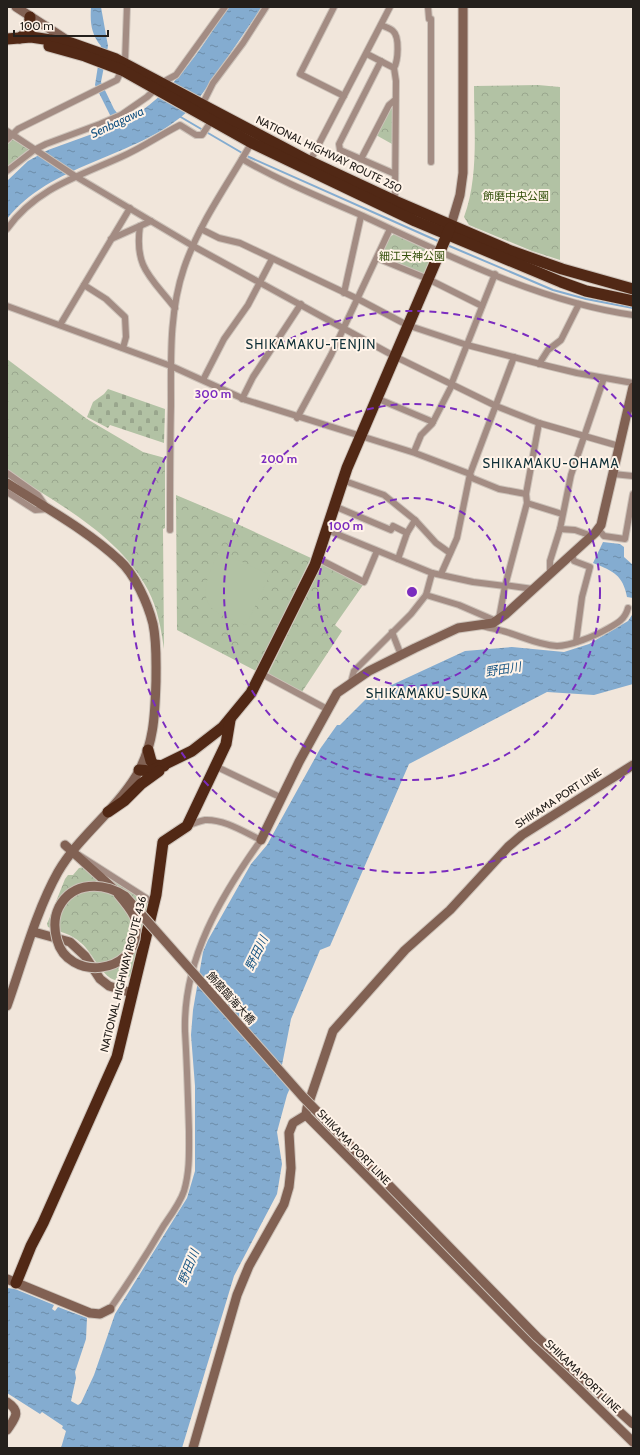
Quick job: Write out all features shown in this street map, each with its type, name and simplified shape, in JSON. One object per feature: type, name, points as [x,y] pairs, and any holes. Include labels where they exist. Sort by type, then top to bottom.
[{"type":"highway","points":[[19,38],[30,31],[30,17]]},
{"type":"highway","points":[[7,39],[30,37],[57,41],[70,47]]},
{"type":"highway","points":[[19,38],[70,47]]},
{"type":"highway","name":"NATIONAL HIGHWAY ROUTE 250","points":[[70,47],[119,64],[160,85],[201,108],[252,142]]},
{"type":"highway","name":"NATIONAL HIGHWAY ROUTE 250","points":[[201,108],[209,123],[395,201],[445,240],[518,254],[562,269],[633,289]]},
{"type":"highway","name":"NATIONAL HIGHWAY ROUTE 250","points":[[307,165],[414,221],[445,240],[586,291],[633,301]]},
{"type":"highway","points":[[139,770],[151,772],[200,746],[230,720],[246,700],[262,674],[317,558],[342,480],[407,325],[445,240]]},
{"type":"highway","points":[[187,826],[226,744],[230,720]]},
{"type":"highway","points":[[148,750],[151,761],[154,765],[164,766]]},
{"type":"highway","points":[[108,812],[124,801],[141,784],[164,766]]},
{"type":"highway","name":"NATIONAL HIGHWAY ROUTE 436","points":[[11,1281],[42,1223],[117,1057],[154,903],[163,842],[187,826]]},
{"type":"street","points":[[127,7],[117,80],[8,135],[194,246],[394,356],[496,406],[539,423],[619,446]]},
{"type":"street","points":[[7,171],[34,150],[111,120],[147,97],[160,85],[180,72],[224,7]]},
{"type":"street","points":[[201,108],[212,83],[243,43],[266,7]]},
{"type":"street","points":[[334,7],[300,74],[344,96]]},
{"type":"street","points":[[307,165],[367,54],[390,7]]},
{"type":"street","points":[[428,7],[428,19],[431,19],[432,162]]},
{"type":"street","points":[[445,240],[460,195],[463,173],[463,7]]},
{"type":"street","points":[[19,8],[57,41]]},
{"type":"street","points":[[30,17],[70,47]]},
{"type":"street","points":[[381,25],[394,31],[397,37],[396,64],[394,68],[395,201]]},
{"type":"street","points":[[367,54],[394,68]]},
{"type":"street","points":[[381,61],[339,144],[340,150],[395,174]]},
{"type":"street","points":[[361,159],[389,105],[395,100]]},
{"type":"street","points":[[7,229],[15,218],[42,194],[75,176],[120,158],[180,125],[196,135],[202,135],[209,123]]},
{"type":"street","points":[[170,530],[171,336],[175,308],[184,268],[201,229],[213,204],[252,142]]},
{"type":"street","points":[[242,158],[390,229],[445,240],[495,274],[539,292],[579,304],[633,315]]},
{"type":"street","points":[[60,326],[130,208]]},
{"type":"street","points":[[344,293],[361,216]]},
{"type":"street","points":[[111,239],[151,221]]},
{"type":"street","points":[[140,226],[138,248],[143,267],[175,308]]},
{"type":"street","points":[[201,229],[219,238],[240,243],[358,299],[407,325],[466,345],[540,364],[633,383]]},
{"type":"street","points":[[297,418],[344,329],[390,229]]},
{"type":"street","points":[[377,258],[428,279],[482,306]]},
{"type":"street","points":[[203,380],[224,339],[241,316],[272,259]]},
{"type":"street","points":[[414,452],[421,435],[433,422],[452,385],[466,345],[495,274]]},
{"type":"street","points":[[84,285],[106,299],[125,318],[126,337],[123,348]]},
{"type":"street","points":[[242,399],[253,377],[301,304]]},
{"type":"street","points":[[540,364],[548,350],[561,340],[579,304]]},
{"type":"street","points":[[7,306],[171,366],[242,399],[297,418],[414,452],[470,474],[472,478],[499,489],[526,494]]},
{"type":"street","points":[[441,574],[460,523],[470,474],[514,357]]},
{"type":"street","points":[[550,574],[550,561],[560,529],[571,475],[604,378]]},
{"type":"street","points":[[11,1281],[90,1313],[100,1314],[110,1309],[141,1263],[184,1192],[188,1172],[189,1155],[186,1011],[196,955],[204,935],[242,867],[261,840],[327,709],[337,693],[369,671],[458,628],[479,626],[498,620],[595,532],[603,516],[619,446],[629,419],[633,387]]},
{"type":"street","points":[[376,398],[433,422]]},
{"type":"street","points":[[498,620],[505,586],[527,503],[526,494],[539,423]]},
{"type":"street","points":[[7,473],[38,495],[48,509]]},
{"type":"street","points":[[613,474],[633,476]]},
{"type":"street","points":[[342,480],[384,495],[414,520],[436,543],[450,553]]},
{"type":"street","points":[[7,483],[48,509],[120,561],[136,583],[145,601],[153,625],[156,647],[155,712],[153,731],[148,750],[139,770],[108,812],[69,848],[51,886],[7,1006]]},
{"type":"street","points":[[7,492],[35,510],[48,509]]},
{"type":"street","points":[[560,529],[595,532],[604,536],[625,540],[633,494]]},
{"type":"street","points":[[527,503],[562,514]]},
{"type":"street","points":[[334,506],[390,530],[393,526],[407,533]]},
{"type":"street","points":[[398,559],[407,533],[414,520]]},
{"type":"street","points":[[327,530],[432,573],[473,582],[533,589]]},
{"type":"street","points":[[317,558],[364,582],[377,551]]},
{"type":"street","points":[[572,554],[574,561],[590,567],[582,597],[576,642]]},
{"type":"street","points":[[351,682],[354,671],[411,614],[426,595],[432,573]]},
{"type":"street","points":[[426,595],[459,605],[498,620]]},
{"type":"street","points":[[479,626],[503,631],[526,640],[558,646],[576,642],[620,622],[626,614],[628,608]]},
{"type":"street","points":[[392,632],[401,655]]},
{"type":"street","points":[[262,674],[327,709]]},
{"type":"street","name":"SHIKAMA PORT LINE","points":[[633,765],[522,835],[502,853],[450,910],[405,950],[333,1031],[306,1115],[537,1348],[633,1442]]},
{"type":"street","points":[[215,766],[282,798]]},
{"type":"street","points":[[187,826],[204,820],[216,821],[232,826],[261,840]]},
{"type":"street","points":[[69,848],[87,858],[154,903]]},
{"type":"street","name":"飾磨臨海大橋","points":[[69,848],[118,894],[134,917],[136,924],[136,935],[126,955],[120,961],[111,965],[98,968],[77,964],[68,957],[57,942],[55,928],[55,920],[62,903],[78,889],[96,886],[112,889],[125,896],[303,1097],[537,1337],[633,1424]]},
{"type":"street","points":[[34,932],[70,942],[85,956],[100,979],[109,986],[132,993]]},
{"type":"street","points":[[193,1448],[237,1295],[249,1266],[284,1204],[289,1187],[291,1168],[288,1133],[293,1123],[306,1115]]},
{"type":"street","points":[[7,1402],[15,1407],[16,1411],[16,1415],[7,1430]]},
{"type":"green space","name":"飾磨中央公園","points":[[538,85],[560,87],[560,260],[532,251],[469,225],[464,217],[469,201],[474,169],[474,86]]},
{"type":"green space","points":[[392,108],[392,144],[376,135],[388,111]]},
{"type":"green space","points":[[12,139],[29,149],[7,168],[7,145]]},
{"type":"green space","name":"細江天神公園","points":[[394,234],[431,250],[432,254],[424,273],[420,275],[382,258],[385,244]]},
{"type":"green space","points":[[7,359],[87,419],[143,452],[165,458],[165,528],[163,529],[164,649],[159,619],[148,590],[136,571],[121,553],[86,522],[7,471]]},
{"type":"green space","points":[[108,389],[165,409],[164,443],[110,425],[108,428],[87,417],[93,402]]},
{"type":"green space","points":[[176,495],[233,519],[233,522],[311,558],[256,671],[177,630]]},
{"type":"green space","points":[[219,551],[270,575],[246,625],[215,611],[209,605],[206,598],[209,574]]},
{"type":"green space","points":[[322,564],[362,582],[363,585],[335,625],[342,631],[302,692],[268,674]]},
{"type":"green space","points":[[93,865],[146,901],[148,912],[133,974],[124,980],[116,980],[109,977],[103,972],[87,949],[77,940],[70,935],[48,927],[47,924],[68,875],[73,875],[79,868]]},
{"type":"water","name":"Senbagawa","points":[[91,7],[101,7],[108,46],[101,82],[114,109],[124,122],[157,99],[171,85],[195,56],[228,7],[262,7],[203,93],[181,117],[138,143],[67,174],[45,186],[25,201],[7,219],[7,181],[28,161],[48,150],[117,125],[110,115],[95,85],[101,46],[95,37],[92,28]]},
{"type":"water","points":[[603,542],[620,544],[624,547],[624,557],[633,565],[633,598],[627,597],[623,584],[616,575],[611,571],[593,563]]},
{"type":"water","name":"野田川","points":[[633,598],[633,684],[594,695],[547,692],[409,764],[330,946],[320,950],[291,1019],[281,1070],[293,1081],[287,1095],[277,1132],[282,1164],[277,1194],[234,1276],[182,1448],[61,1448],[66,1431],[62,1428],[63,1426],[42,1412],[40,1414],[7,1393],[7,1288],[15,1289],[54,1305],[52,1309],[55,1311],[58,1307],[87,1318],[86,1339],[75,1372],[76,1378],[71,1401],[78,1405],[81,1403],[94,1375],[115,1314],[187,1198],[195,1171],[195,1086],[191,1035],[193,1010],[203,952],[208,940],[251,864],[267,845],[320,749],[337,725],[340,725],[370,695],[465,651],[512,647],[564,652],[589,644],[628,621],[632,615]]},
{"type":"waterway","points":[[179,116],[249,157],[440,242]]},
{"type":"waterway","points":[[447,245],[553,290],[586,299],[633,308]]},
{"type":"district","name":"SHIKAMAKU-TENJIN","points":[[311,344]]},
{"type":"district","name":"SHIKAMAKU-OHAMA","points":[[551,463]]},
{"type":"district","name":"SHIKAMAKU-SUKA","points":[[427,693]]}]
